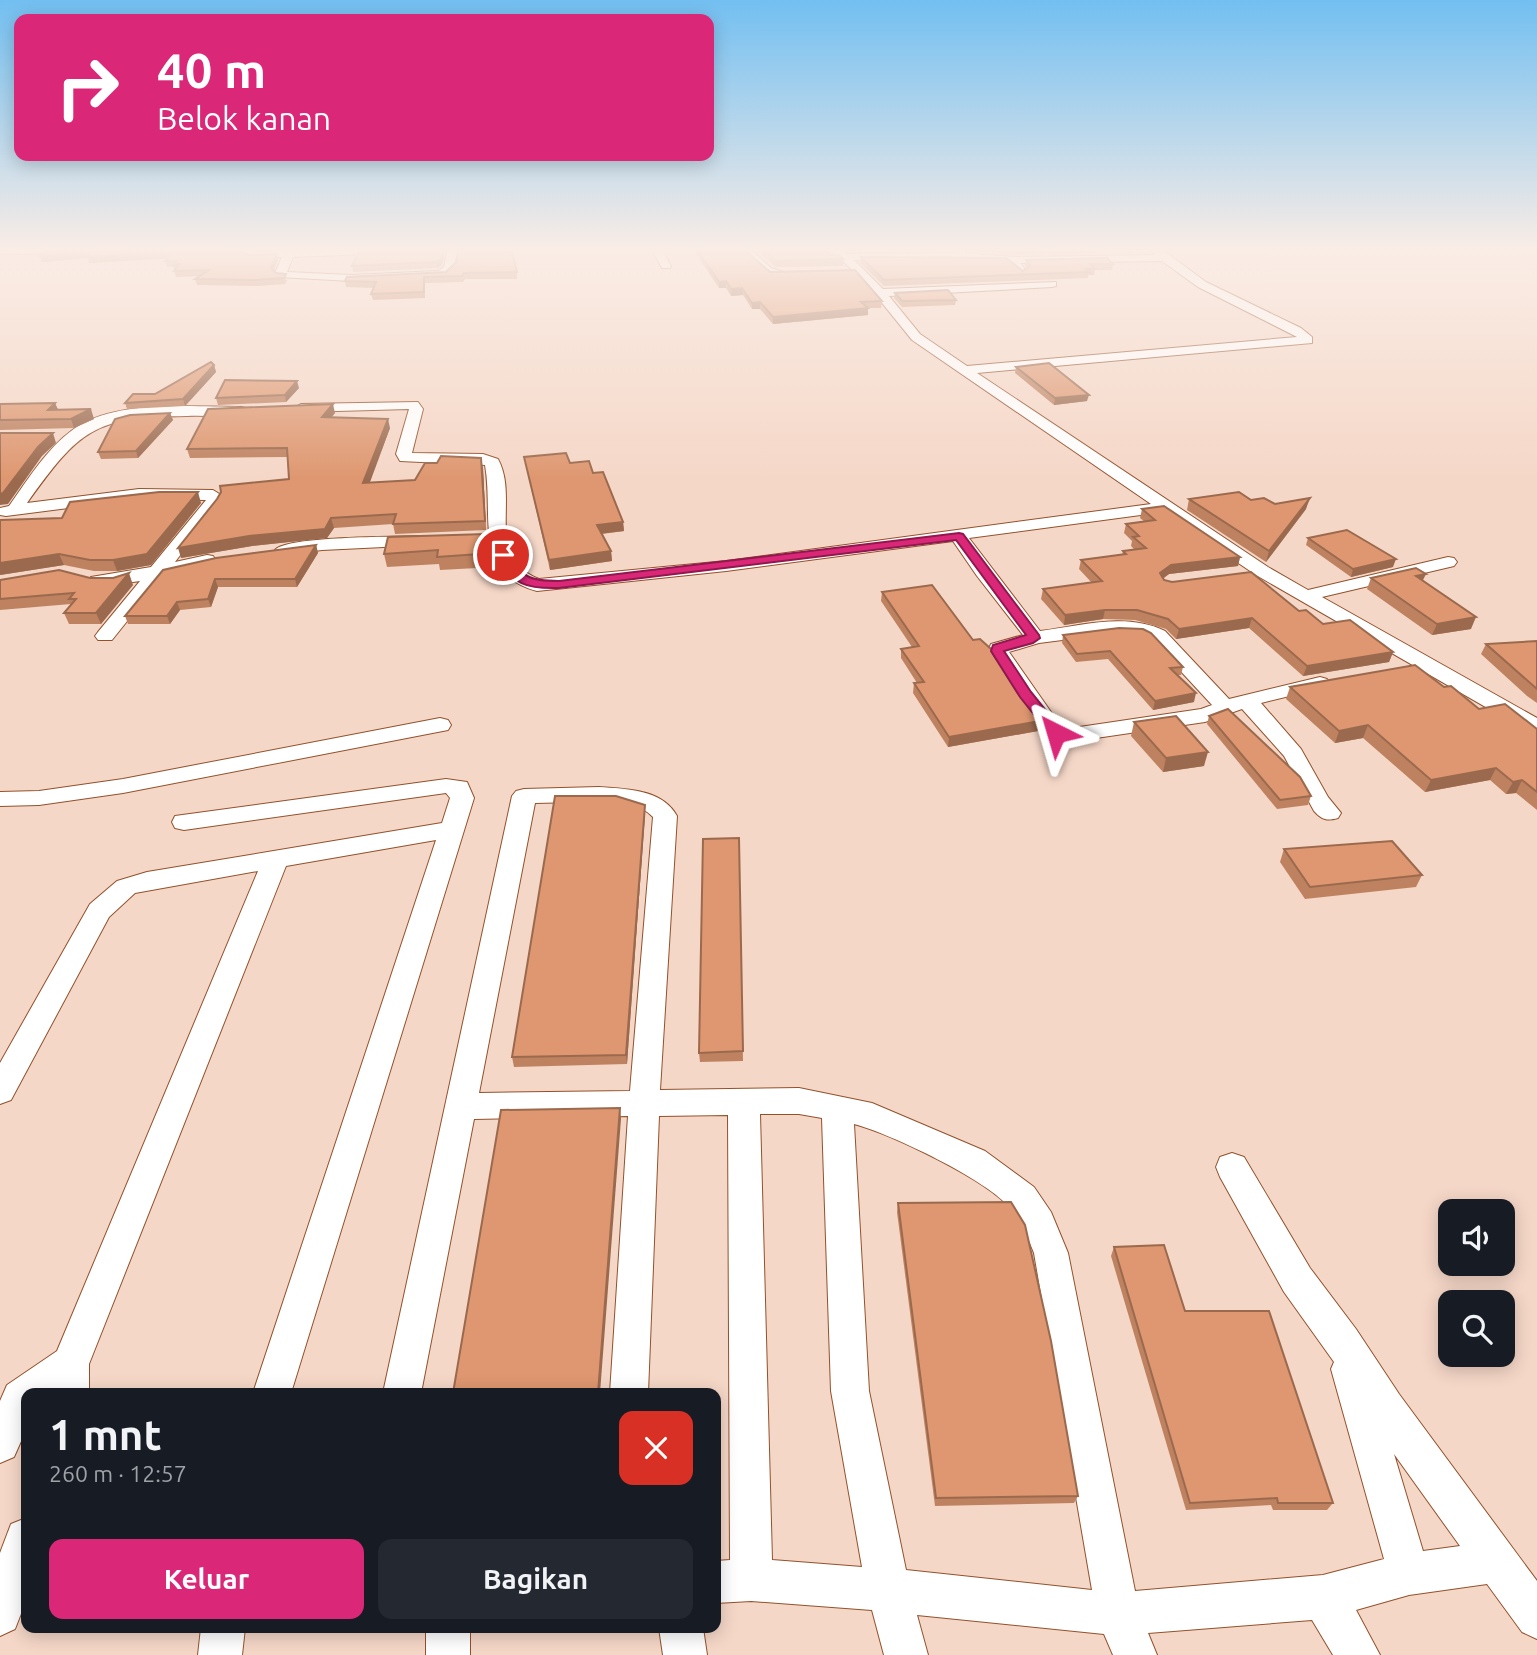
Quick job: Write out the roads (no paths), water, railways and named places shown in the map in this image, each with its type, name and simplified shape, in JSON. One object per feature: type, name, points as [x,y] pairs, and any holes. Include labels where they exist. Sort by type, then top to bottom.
[{"type":"street","points":[[906,325],[965,370],[1262,571],[1537,727]]},
{"type":"street","points":[[965,370],[1308,340],[1285,325]]},
{"type":"street","points":[[279,409],[404,403],[416,406],[404,456],[412,459],[483,459],[492,462],[490,539],[512,571],[528,582],[548,585],[726,566],[1165,507]]},
{"type":"street","points":[[7,511],[64,445],[86,427],[120,416],[252,410]]},
{"type":"street","points":[[50,436],[76,436]]},
{"type":"street","points":[[7,511],[139,494],[213,495],[214,500],[210,507],[162,570],[105,636]]},
{"type":"street","points":[[959,536],[1033,638]]},
{"type":"street","points":[[270,551],[322,545],[432,541]]},
{"type":"street","points":[[76,575],[108,581],[231,556]]},
{"type":"street","points":[[1305,596],[1448,562]]},
{"type":"street","points":[[1235,574],[1262,571]]},
{"type":"street","points":[[1329,813],[1315,797],[1302,766],[1289,747],[1236,704],[1158,635],[1146,628],[1130,627],[1033,638],[998,648],[1050,727],[1062,736],[1205,715],[1236,704],[1345,679]]},
{"type":"street","points":[[1400,669],[1427,665]]},
{"type":"street","points":[[0,799],[39,798],[123,786],[440,725]]},
{"type":"street","points":[[184,822],[454,786],[459,787],[462,798],[449,830],[274,1388]]},
{"type":"street","points":[[403,1388],[462,1106],[516,796],[626,796],[655,805],[664,813],[666,825],[644,1103],[629,1388]]},
{"type":"street","points":[[0,1091],[99,911],[126,887],[147,881],[449,830]]},
{"type":"street","points":[[44,1388],[70,1378],[275,861]]},
{"type":"street","points":[[462,1106],[799,1101],[861,1112],[973,1161],[1022,1197],[1039,1223],[1051,1253],[1118,1614],[1135,1655]]},
{"type":"street","points":[[744,1102],[734,1581],[888,1590],[1118,1614],[1323,1597],[1409,1574],[1495,1562]]},
{"type":"street","points":[[837,1108],[850,1391],[888,1590],[906,1655]]},
{"type":"street","points":[[1232,1167],[1297,1280],[1343,1342],[1385,1408],[1537,1617]]},
{"type":"street","points":[[1343,1342],[1409,1574]]},
{"type":"street","points":[[0,1443],[20,1397]]},
{"type":"street","points":[[7,1608],[21,1557]]},
{"type":"street","points":[[1323,1597],[1357,1655]]},
{"type":"street","points":[[220,1655],[222,1633]]},
{"type":"street","points":[[448,1633],[448,1655]]},
{"type":"street","points":[[682,1633],[685,1655]]}]
